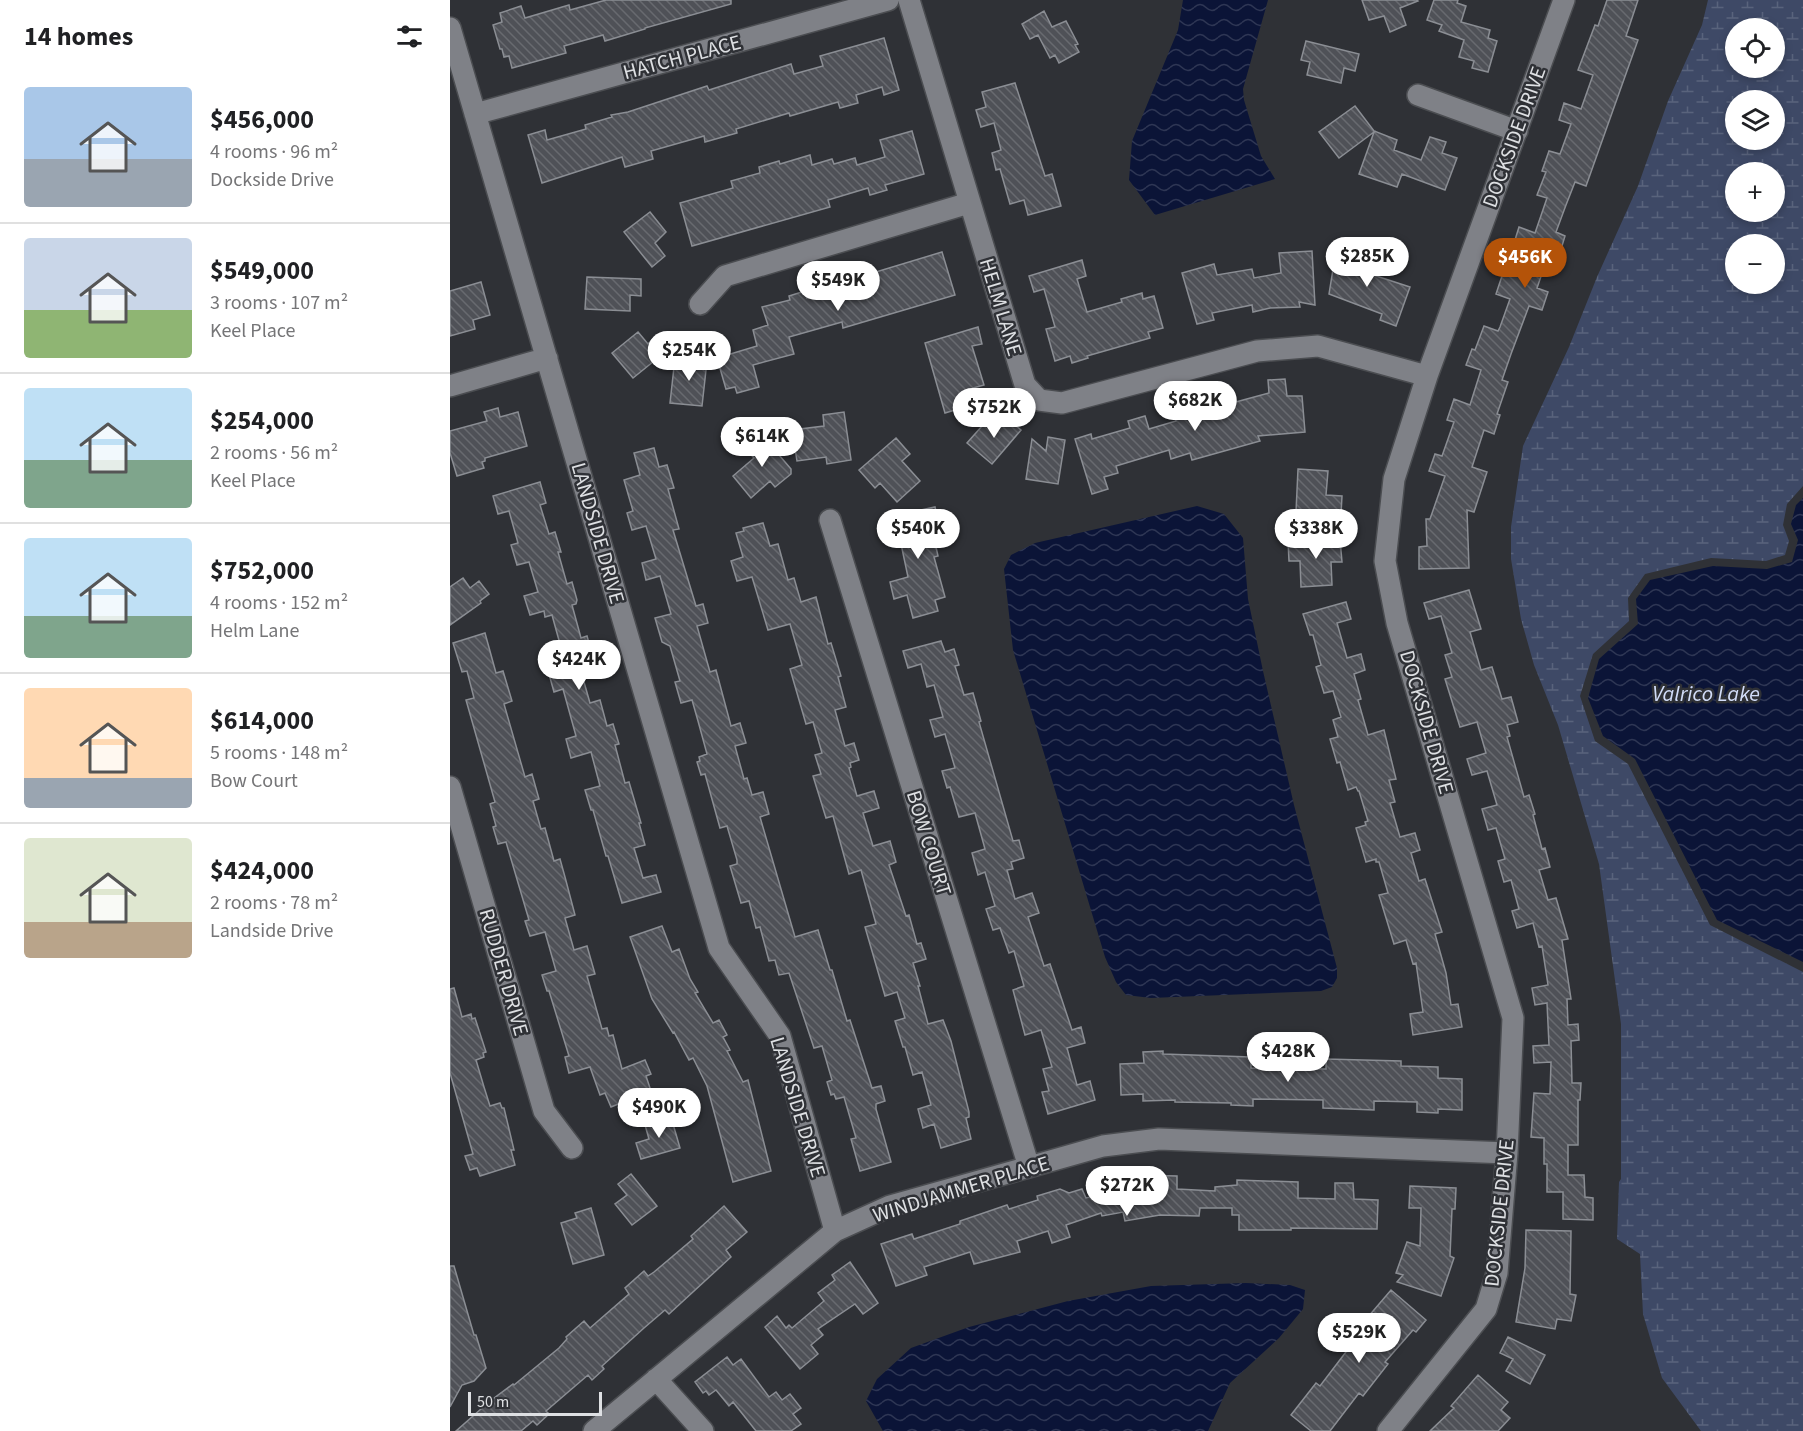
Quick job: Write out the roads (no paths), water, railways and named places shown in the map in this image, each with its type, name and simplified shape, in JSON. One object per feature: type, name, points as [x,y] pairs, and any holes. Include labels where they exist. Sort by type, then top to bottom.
[{"type":"street","name":"HATCH PLACE","points":[[475,114],[888,0]]},
{"type":"street","name":"HELM LANE","points":[[909,0],[1025,385],[1039,400],[1062,403],[1257,351],[1318,346],[1427,376]]},
{"type":"street","name":"DOCKSIDE DRIVE","points":[[1388,1431],[1486,1310],[1497,1273],[1507,1153],[1514,1018],[1397,623],[1385,561],[1394,479],[1427,376],[1564,0]]},
{"type":"street","name":"LANDSIDE DRIVE","points":[[450,28],[719,948],[780,1036],[835,1231]]},
{"type":"street","points":[[1418,95],[1517,131]]},
{"type":"street","points":[[700,304],[725,276],[969,203]]},
{"type":"street","points":[[450,386],[547,358]]},
{"type":"street","name":"BOW COURT","points":[[830,520],[1029,1167]]},
{"type":"street","name":"RUDDER DRIVE","points":[[450,788],[455,823],[544,1111],[572,1148]]},
{"type":"street","name":"WINDJAMMER PLACE","points":[[594,1431],[835,1231],[890,1206],[1103,1146],[1159,1139],[1507,1153]]},
{"type":"street","points":[[656,1379],[703,1431]]},
{"type":"water","points":[[1183,0],[1268,0],[1243,89],[1244,100],[1261,156],[1275,179],[1155,215],[1129,180],[1132,141],[1178,30]]},
{"type":"water","name":"Valrico Lake","points":[[1803,498],[1803,962],[1717,920],[1635,759],[1603,736],[1588,698],[1599,659],[1638,624],[1636,599],[1650,580],[1713,566],[1767,569],[1792,562],[1798,540],[1791,524],[1796,505]]},
{"type":"water","points":[[1197,506],[1224,514],[1243,538],[1248,599],[1263,671],[1294,805],[1337,968],[1337,978],[1332,987],[1321,991],[1151,998],[1126,995],[1116,982],[1105,957],[1013,650],[1004,569],[1011,555],[1035,543]]},
{"type":"water","points":[[1246,1283],[1290,1285],[1305,1290],[1303,1309],[1279,1338],[1230,1383],[1208,1431],[883,1431],[866,1401],[877,1379],[911,1348],[969,1327],[1068,1301],[1151,1286]]}]
